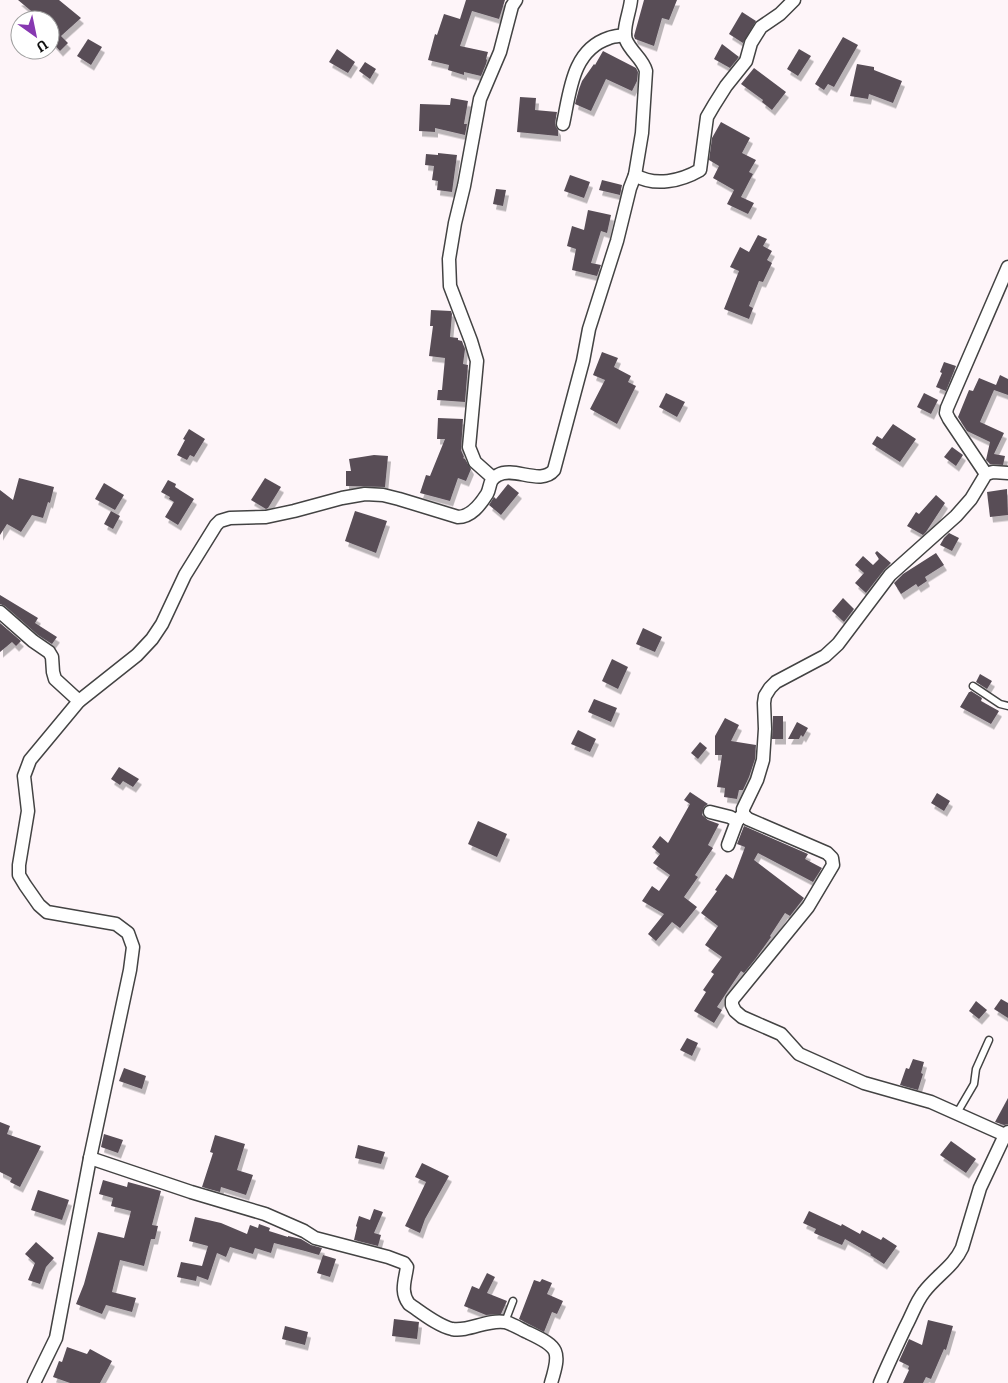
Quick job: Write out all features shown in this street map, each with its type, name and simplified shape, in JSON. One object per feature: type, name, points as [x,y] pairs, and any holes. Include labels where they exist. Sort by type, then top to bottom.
[{"type":"street","points":[[493,478],[476,462],[469,447],[477,361],[472,341],[450,286],[448,259],[480,99],[500,52],[512,6],[516,0]]},
{"type":"street","points":[[34,1383],[56,1338],[133,946],[128,933],[116,924],[46,912],[29,892],[20,875],[20,865],[28,811],[24,776],[30,760],[80,701],[137,655],[152,639],[162,624],[185,575],[212,530],[220,521],[236,517],[266,517],[365,494],[384,495],[458,517],[464,517],[471,514],[488,492],[488,487],[493,478],[502,473],[545,476],[554,470],[583,361],[588,328],[617,241],[635,175],[642,133],[646,71],[625,35],[631,0]]},
{"type":"street","points":[[635,175],[644,180],[660,182],[685,177],[700,170],[707,117],[726,86],[746,61],[751,43],[760,27],[780,14],[794,0]]},
{"type":"street","points":[[563,124],[574,72],[584,56],[596,44],[610,37],[625,35]]},
{"type":"street","points":[[986,474],[946,413],[1008,267]]},
{"type":"street","points":[[728,845],[757,780],[763,760],[764,703],[770,688],[776,682],[825,656],[838,644],[890,575],[956,516],[971,499],[986,474],[994,472],[1008,473]]},
{"type":"street","points":[[0,612],[33,641],[49,652],[52,657],[55,679],[80,701]]},
{"type":"street","points":[[710,812],[748,819],[827,853],[833,862],[833,866],[808,907],[732,1000],[735,1011],[780,1034],[799,1054],[864,1083],[931,1102],[1006,1133],[980,1188],[959,1256],[931,1284],[919,1300],[880,1383]]},
{"type":"street","points":[[90,1158],[191,1192],[265,1214],[304,1231],[315,1238],[404,1263],[407,1267],[403,1290],[405,1298],[409,1304],[444,1326],[458,1330],[495,1322],[505,1322],[547,1342],[553,1347],[556,1354],[550,1383]]},
{"type":"lane","points":[[973,686],[1000,704],[1008,706]]},
{"type":"lane","points":[[958,1113],[974,1084],[980,1057],[989,1040]]},
{"type":"lane","points":[[505,1322],[513,1300]]},
{"type":"building","points":[[18,0],[59,0],[81,18],[61,36],[68,43],[60,51],[60,10],[30,10]]},
{"type":"building","points":[[466,0],[505,0],[499,19],[472,11],[460,46],[488,52],[481,76],[464,72],[464,75],[448,70],[449,65],[428,60],[435,34],[437,35],[444,14],[460,19]]},
{"type":"building","points":[[644,0],[677,0],[669,20],[662,18],[654,46],[635,39],[634,36]]},
{"type":"building","points":[[742,12],[756,21],[743,43],[729,34]]},
{"type":"building","points":[[843,37],[858,45],[834,87],[828,84],[824,90],[815,84]]},
{"type":"building","points":[[88,39],[102,47],[91,65],[77,56]]},
{"type":"building","points":[[722,44],[739,57],[730,68],[714,59]]},
{"type":"building","points":[[337,49],[355,62],[348,73],[329,62]]},
{"type":"building","points":[[799,49],[811,56],[798,76],[787,69]]},
{"type":"building","points":[[603,51],[636,68],[638,72],[637,81],[632,91],[606,79],[591,111],[575,104],[582,81]]},
{"type":"building","points":[[365,62],[376,69],[370,79],[359,71]]},
{"type":"building","points":[[857,64],[874,67],[874,70],[902,81],[893,103],[869,94],[868,99],[850,96]]},
{"type":"building","points":[[754,68],[786,92],[772,110],[762,102],[763,100],[741,84]]},
{"type":"building","points":[[520,97],[536,98],[535,110],[557,112],[555,123],[558,136],[517,132]]},
{"type":"building","points":[[451,98],[468,101],[464,124],[467,124],[465,135],[435,128],[435,132],[419,131],[420,104],[450,105]]},
{"type":"building","points":[[721,122],[750,138],[742,153],[756,160],[749,172],[753,174],[741,197],[754,203],[748,214],[727,204],[734,190],[713,178],[719,166],[709,160],[712,138]]},
{"type":"building","points":[[438,153],[457,155],[452,192],[437,190],[438,181],[432,180],[434,166],[425,165],[426,154],[438,155]]},
{"type":"building","points":[[570,175],[590,182],[584,198],[564,191]]},
{"type":"building","points":[[602,180],[622,185],[620,195],[599,190]]},
{"type":"building","points":[[496,189],[506,190],[503,206],[493,204]]},
{"type":"building","points":[[588,210],[611,215],[607,233],[601,231],[591,263],[601,265],[597,276],[572,270],[576,249],[567,246],[572,226],[584,230]]},
{"type":"building","points":[[758,235],[767,239],[763,246],[772,251],[767,260],[772,263],[763,282],[759,281],[749,306],[753,308],[749,319],[724,309],[739,271],[730,267],[740,247],[749,252]]},
{"type":"building","points":[[431,310],[451,311],[450,337],[458,338],[458,340],[462,341],[465,349],[463,364],[468,365],[465,402],[437,400],[438,390],[442,390],[445,358],[429,356],[433,326],[430,326]]},
{"type":"building","points":[[602,352],[618,358],[614,367],[631,376],[628,382],[636,386],[617,424],[590,409],[605,380],[593,375]]},
{"type":"building","points":[[944,362],[956,366],[946,391],[936,387]]},
{"type":"building","points":[[1000,375],[1008,379],[1008,395],[994,390],[980,422],[1004,433],[994,454],[1005,456],[1003,465],[990,464],[986,460],[990,442],[967,431],[958,417],[969,390],[973,391],[979,378],[996,385]]},
{"type":"building","points":[[666,393],[685,402],[677,417],[659,407]]},
{"type":"building","points":[[924,393],[938,400],[931,414],[917,407]]},
{"type":"building","points":[[438,418],[463,419],[461,450],[463,458],[471,469],[466,481],[458,478],[450,501],[420,493],[426,475],[430,476],[445,439],[437,439]]},
{"type":"building","points":[[893,424],[916,439],[900,462],[872,444],[877,436],[882,439]]},
{"type":"building","points":[[189,429],[205,439],[194,457],[190,455],[187,460],[177,455]]},
{"type":"building","points":[[952,447],[963,455],[956,466],[944,457]]},
{"type":"building","points":[[374,455],[388,456],[385,487],[346,486],[346,471],[351,471],[349,459]]},
{"type":"building","points":[[19,478],[54,487],[50,503],[48,502],[43,518],[32,515],[21,532],[7,524],[0,535],[0,490],[13,500]]},
{"type":"building","points":[[265,478],[281,487],[266,509],[251,500]]},
{"type":"building","points":[[168,480],[176,484],[175,487],[194,499],[178,525],[165,517],[174,502],[169,499],[170,497],[161,492]]},
{"type":"building","points":[[104,483],[124,495],[115,510],[95,499]]},
{"type":"building","points":[[508,484],[519,493],[501,515],[489,505],[494,497],[496,499]]},
{"type":"building","points":[[1007,489],[1008,515],[990,517],[987,492]]},
{"type":"building","points":[[936,495],[945,503],[926,532],[923,535],[907,526],[916,512],[919,514]]},
{"type":"building","points":[[111,511],[120,516],[113,529],[104,524]]},
{"type":"building","points":[[355,511],[387,521],[376,553],[345,541]]},
{"type":"building","points":[[949,533],[959,538],[952,551],[940,545]]},
{"type":"building","points":[[877,551],[891,563],[866,593],[855,583],[864,573],[855,565],[863,556],[873,565],[879,559],[875,553]]},
{"type":"building","points":[[936,553],[944,565],[925,577],[927,581],[918,587],[916,584],[901,594],[894,583],[903,574]]},
{"type":"building","points":[[0,595],[38,618],[35,623],[57,637],[52,644],[0,604]]},
{"type":"building","points":[[843,598],[854,609],[844,622],[832,611]]},
{"type":"building","points":[[0,623],[21,641],[16,646],[12,642],[0,652]]},
{"type":"building","points":[[643,628],[662,637],[655,652],[636,644]]},
{"type":"building","points":[[612,659],[628,667],[618,689],[602,681]]},
{"type":"building","points":[[980,674],[992,681],[987,689],[976,682]]},
{"type":"building","points":[[971,691],[982,698],[981,701],[999,711],[991,724],[960,707]]},
{"type":"building","points":[[594,699],[617,708],[611,722],[588,712]]},
{"type":"building","points":[[773,716],[783,716],[783,739],[772,739]]},
{"type":"building","points":[[725,718],[739,725],[731,741],[756,745],[755,759],[749,777],[743,790],[739,790],[737,799],[724,797],[725,788],[717,787],[722,755],[715,755],[715,736]]},
{"type":"building","points":[[797,722],[808,728],[803,737],[801,735],[799,739],[788,739]]},
{"type":"building","points":[[578,730],[596,739],[590,752],[571,744]]},
{"type":"building","points":[[700,742],[707,748],[698,759],[691,753]]},
{"type":"building","points":[[119,767],[139,779],[133,787],[123,781],[120,785],[111,779]]},
{"type":"building","points":[[690,792],[708,804],[704,807],[702,815],[708,820],[719,824],[708,845],[713,848],[695,875],[698,877],[684,897],[697,907],[680,928],[672,922],[656,941],[648,934],[664,914],[642,901],[652,886],[659,891],[670,875],[653,863],[660,854],[652,847],[660,836],[668,843],[690,804],[684,800]]},
{"type":"building","points":[[937,793],[950,801],[944,811],[931,803]]},
{"type":"building","points":[[478,821],[507,834],[497,857],[468,844]]},
{"type":"building","points":[[744,826],[808,854],[805,859],[822,868],[813,882],[758,853],[754,860],[804,898],[790,916],[785,913],[756,958],[744,973],[741,971],[717,1007],[722,1010],[714,1023],[694,1011],[706,992],[703,990],[714,974],[711,972],[722,957],[705,945],[718,926],[701,913],[717,891],[715,890],[726,874],[733,879],[745,847],[737,844]]},
{"type":"building","points":[[1001,999],[1008,1003],[1008,1018],[994,1009]]},
{"type":"building","points":[[976,1001],[987,1010],[979,1019],[969,1011]]},
{"type":"building","points":[[687,1038],[698,1043],[692,1056],[680,1050]]},
{"type":"building","points":[[913,1059],[924,1062],[921,1073],[923,1074],[918,1090],[900,1085],[906,1068],[909,1069]]},
{"type":"building","points":[[124,1068],[146,1076],[142,1089],[119,1081]]},
{"type":"building","points":[[1008,1098],[1008,1124],[1004,1125],[995,1122]]},
{"type":"building","points":[[0,1122],[10,1126],[7,1134],[41,1146],[20,1187],[10,1182],[12,1178],[0,1172]]},
{"type":"building","points":[[104,1134],[123,1140],[118,1153],[101,1147]]},
{"type":"building","points":[[215,1135],[245,1144],[237,1170],[253,1175],[246,1195],[221,1187],[220,1192],[202,1187],[213,1153],[210,1152]]},
{"type":"building","points":[[951,1141],[976,1159],[966,1173],[940,1155]]},
{"type":"building","points":[[358,1145],[385,1152],[381,1164],[355,1158]]},
{"type":"building","points":[[422,1163],[449,1176],[425,1219],[420,1233],[405,1226],[426,1182],[415,1177]]},
{"type":"building","points":[[103,1180],[127,1187],[128,1182],[161,1191],[152,1225],[158,1226],[155,1239],[151,1239],[144,1266],[120,1260],[112,1292],[136,1298],[132,1312],[106,1305],[102,1314],[76,1304],[84,1284],[98,1232],[124,1238],[131,1211],[111,1206],[113,1198],[99,1194]]},
{"type":"building","points":[[38,1190],[69,1200],[62,1220],[31,1210]]},
{"type":"building","points":[[374,1209],[383,1212],[374,1233],[381,1235],[378,1246],[354,1240],[359,1216],[370,1220]]},
{"type":"building","points":[[809,1211],[841,1226],[842,1224],[860,1234],[862,1230],[881,1240],[883,1237],[897,1246],[884,1264],[845,1239],[842,1245],[814,1233],[816,1229],[803,1223]]},
{"type":"building","points":[[195,1217],[221,1223],[247,1234],[250,1225],[258,1228],[259,1224],[270,1228],[269,1231],[301,1239],[311,1245],[322,1248],[319,1255],[274,1243],[271,1253],[255,1248],[253,1254],[230,1247],[226,1257],[217,1253],[208,1280],[197,1276],[196,1281],[177,1277],[181,1262],[202,1266],[208,1246],[189,1241]]},
{"type":"building","points":[[36,1242],[54,1258],[46,1267],[40,1284],[28,1280],[35,1263],[25,1254]]},
{"type":"building","points":[[323,1255],[336,1259],[330,1277],[317,1273]]},
{"type":"building","points":[[487,1273],[495,1277],[487,1293],[507,1301],[501,1314],[486,1315],[464,1306],[472,1286],[479,1289]]},
{"type":"building","points":[[542,1279],[552,1283],[547,1294],[563,1301],[557,1314],[552,1312],[544,1332],[519,1319],[534,1280],[540,1282]]},
{"type":"building","points":[[394,1319],[419,1322],[417,1339],[392,1336]]},
{"type":"building","points":[[928,1320],[953,1326],[946,1350],[944,1349],[931,1379],[926,1377],[923,1383],[903,1383],[909,1366],[899,1361],[909,1339],[922,1345]]},
{"type":"building","points":[[285,1326],[308,1332],[305,1345],[282,1339]]},
{"type":"building","points":[[67,1347],[87,1354],[90,1349],[112,1361],[100,1383],[70,1383],[53,1377],[59,1361],[62,1362]]}]
